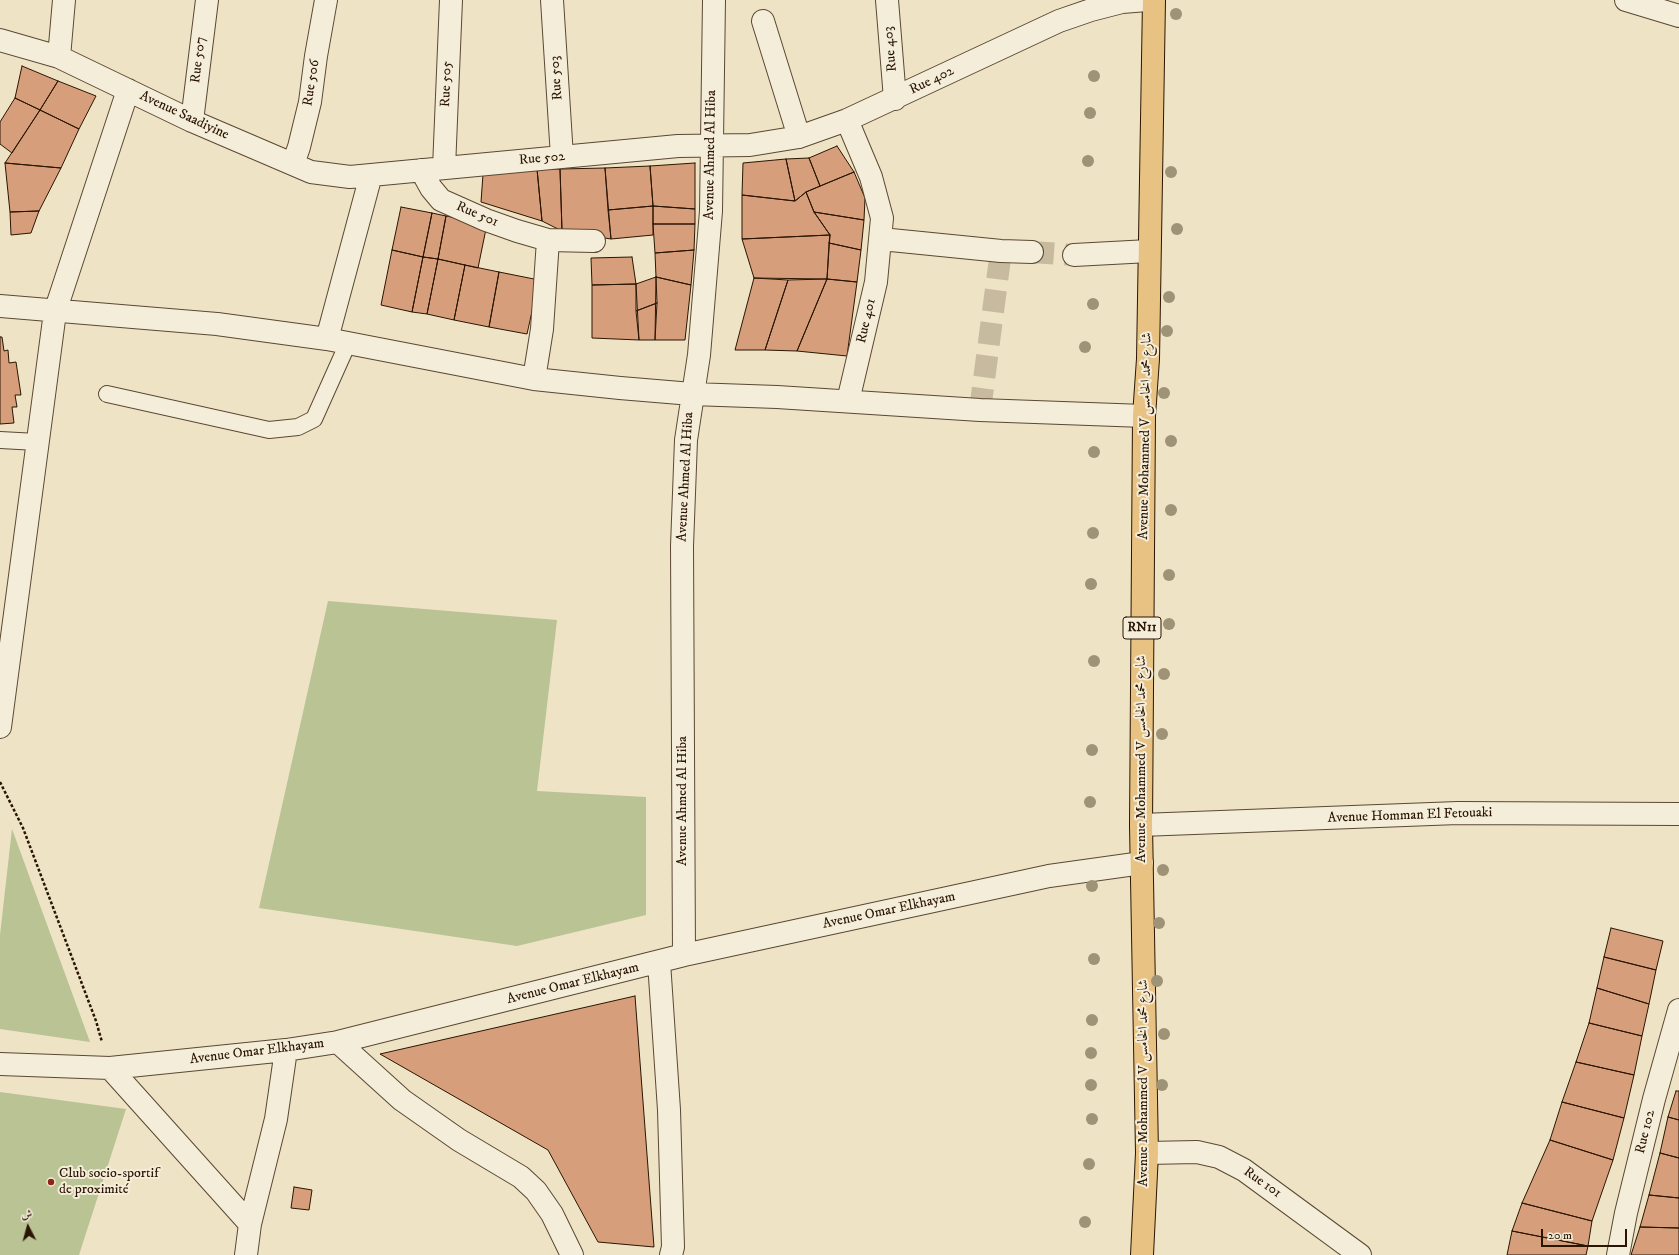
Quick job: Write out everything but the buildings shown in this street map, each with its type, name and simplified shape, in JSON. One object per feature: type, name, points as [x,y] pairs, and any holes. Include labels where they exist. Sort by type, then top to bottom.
[{"type":"main road","name":"Avenue Mohammed V شارع محمد الخامس","points":[[1142,1255],[1147,1153],[1141,826],[1144,416],[1148,359],[1154,0]]},
{"type":"street","points":[[59,57],[64,0]]},
{"type":"street","name":"Rue 507","points":[[192,121],[207,0]]},
{"type":"street","name":"Rue 506","points":[[292,164],[299,147],[310,102],[316,56],[326,0]]},
{"type":"street","name":"Rue 505","points":[[444,168],[451,0]]},
{"type":"street","name":"Rue 503","points":[[552,0],[562,157]]},
{"type":"street","name":"Avenue Ahmed Al Hiba","points":[[684,956],[682,546],[686,440],[699,355],[711,211],[714,0]]},
{"type":"street","name":"Rue 403","points":[[887,0],[895,99]]},
{"type":"street","name":"Rue 402","points":[[712,146],[750,145],[799,137],[847,120],[895,99],[1086,5],[1147,0]]},
{"type":"street","points":[[1626,0],[1679,16]]},
{"type":"street","points":[[763,21],[799,137]]},
{"type":"street","name":"Avenue Saadiyine","points":[[0,40],[59,57],[192,121],[311,172],[330,176],[350,177],[371,175]]},
{"type":"street","points":[[0,727],[54,312],[128,90]]},
{"type":"street","name":"Rue 401","points":[[847,120],[871,177],[882,218],[876,282],[848,401]]},
{"type":"street","name":"Rue 502","points":[[371,175],[678,146],[712,146]]},
{"type":"street","name":"Rue 501","points":[[421,170],[431,188],[441,200],[486,220],[517,232],[548,240],[594,241]]},
{"type":"street","points":[[338,341],[371,175]]},
{"type":"street","points":[[880,239],[1001,251],[1032,252]]},
{"type":"street","points":[[534,379],[542,321],[548,240]]},
{"type":"street","points":[[1074,254],[1149,251]]},
{"type":"street","points":[[0,306],[54,312],[217,324],[338,341],[534,379],[692,394],[848,401],[987,410],[1144,416]]},
{"type":"street","name":"Avenue Homman El Fetouaki","points":[[1141,826],[1458,813],[1679,814]]},
{"type":"street","name":"Avenue Omar Elkhayam","points":[[0,1064],[110,1068],[286,1050],[338,1042],[684,956],[1049,876],[1142,862]]},
{"type":"street","points":[[659,962],[669,1110],[673,1247],[671,1255]]},
{"type":"street","name":"Rue 102","points":[[1618,1255],[1626,1213],[1679,1010]]},
{"type":"street","points":[[338,1042],[402,1100],[459,1140],[520,1177],[536,1191],[552,1214],[572,1255]]},
{"type":"street","points":[[246,1255],[250,1224],[276,1118],[286,1050]]},
{"type":"street","points":[[110,1068],[250,1224]]},
{"type":"street","name":"Rue 101","points":[[1147,1153],[1197,1152],[1218,1157],[1244,1170],[1360,1255]]},
{"type":"lane","points":[[107,394],[269,430],[298,427],[314,419],[338,341]]},
{"type":"lane","points":[[0,440],[37,442]]},
{"type":"path","points":[[0,782],[23,828],[96,1021],[110,1068]]},
{"type":"green space","points":[[328,601],[557,620],[537,791],[646,797],[646,915],[517,946],[259,908]]},
{"type":"green space","points":[[12,829],[90,1042],[0,1029],[0,935]]},
{"type":"green space","name":"Club socio-sportif de proximité","points":[[0,1092],[126,1109],[79,1255],[0,1255]]},
{"type":"tunnel","points":[[980,410],[1001,251]]},
{"type":"tunnel","points":[[1032,252],[1074,255]]},
{"type":"place","name":"Club socio-sportif de proximité","points":[[51,1182]]}]
